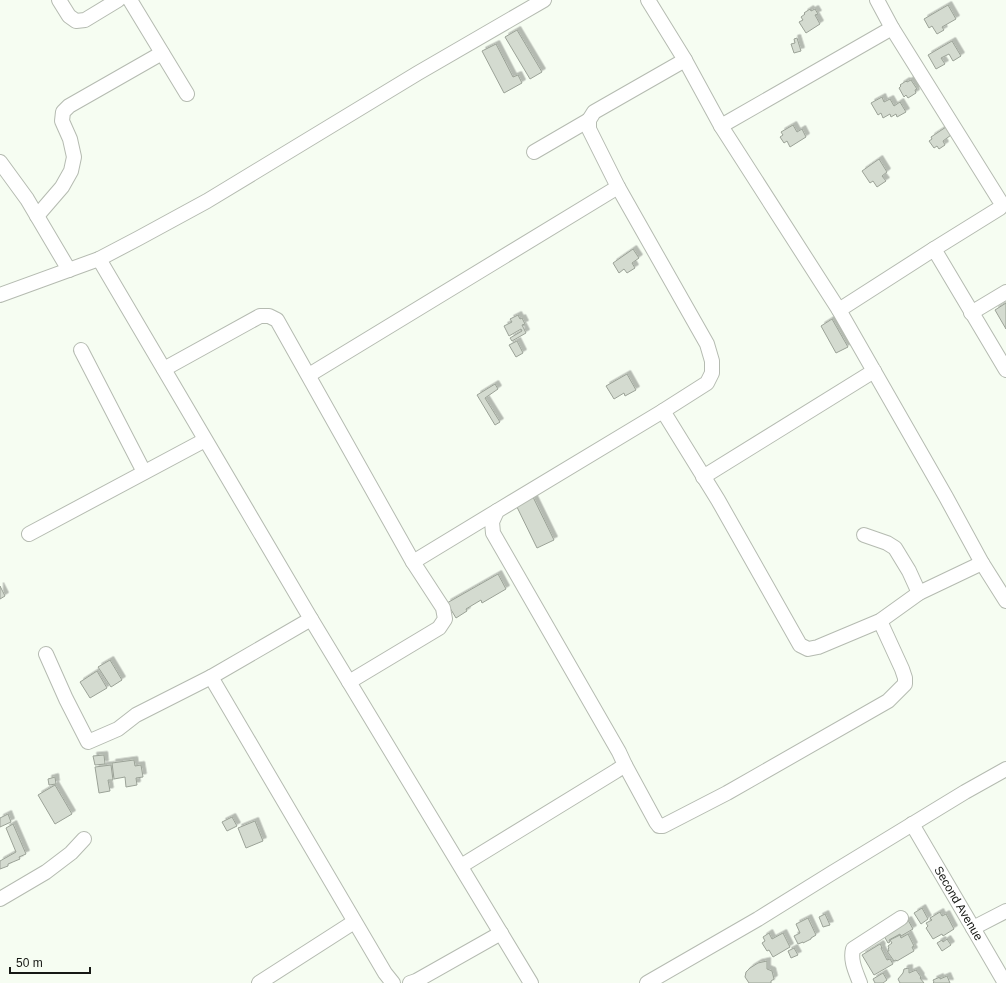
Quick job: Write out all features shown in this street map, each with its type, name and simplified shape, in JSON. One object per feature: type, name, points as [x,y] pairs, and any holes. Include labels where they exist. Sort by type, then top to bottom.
[{"type":"street","points":[[59,0],[69,16],[76,21],[85,20],[118,0]]},
{"type":"street","points":[[130,0],[187,94]]},
{"type":"street","points":[[0,295],[99,259],[207,201],[418,73],[544,0]]},
{"type":"street","points":[[648,0],[685,60],[721,126],[839,310],[982,563],[1006,600]]},
{"type":"street","points":[[839,310],[1000,208],[1001,205],[1000,201],[876,0]]},
{"type":"street","points":[[721,126],[892,28]]},
{"type":"street","points":[[37,216],[62,187],[71,171],[74,157],[70,139],[62,121],[63,112],[69,106],[162,53]]},
{"type":"street","points":[[534,152],[589,120],[594,112],[685,60]]},
{"type":"street","points":[[413,562],[663,411],[707,383],[712,373],[712,361],[707,344],[618,187],[589,129],[589,120]]},
{"type":"street","points":[[0,162],[27,199],[69,270]]},
{"type":"street","points":[[309,375],[618,187]]},
{"type":"street","points":[[934,249],[1006,370]]},
{"type":"street","points":[[99,259],[311,619],[531,983]]},
{"type":"street","points":[[971,313],[1006,292]]},
{"type":"street","points":[[164,369],[260,316],[269,316],[277,320],[413,562],[442,608],[444,619],[439,628],[349,682]]},
{"type":"street","points":[[81,350],[144,472]]},
{"type":"street","points":[[703,477],[874,371]]},
{"type":"street","points":[[663,411],[718,500],[800,645],[808,649],[818,648],[880,621],[919,593],[982,563]]},
{"type":"street","points":[[29,534],[205,440]]},
{"type":"street","points":[[497,511],[492,522],[493,533],[619,752],[659,826],[663,826],[728,793],[888,701],[901,689],[905,684],[905,678],[880,621]]},
{"type":"street","points":[[864,535],[887,543],[895,548],[910,571],[919,593]]},
{"type":"street","points":[[46,654],[66,699],[88,742],[118,729],[136,715],[211,677],[311,619]]},
{"type":"street","points":[[211,677],[384,973],[393,983]]},
{"type":"street","points":[[461,866],[625,765]]},
{"type":"street","points":[[647,983],[758,919],[912,824],[1006,769]]},
{"type":"street","name":"Second Avenue","points":[[912,824],[1005,983]]},
{"type":"street","points":[[0,899],[46,872],[71,853],[84,839]]},
{"type":"street","points":[[973,928],[1006,911]]},
{"type":"street","points":[[860,983],[852,962],[853,949],[901,918]]},
{"type":"street","points":[[259,983],[354,922]]},
{"type":"street","points":[[410,983],[501,933]]},
{"type":"building","points":[[948,5],[956,19],[942,27],[944,30],[937,34],[932,26],[929,28],[924,19]]},
{"type":"building","points":[[810,9],[811,11],[815,9],[818,14],[815,15],[820,24],[806,33],[799,22],[803,20],[801,17],[805,14],[804,13]]},
{"type":"building","points":[[517,30],[542,72],[530,79],[505,37]]},
{"type":"building","points":[[797,38],[801,51],[794,53],[791,44],[795,43],[794,39]]},
{"type":"building","points":[[952,41],[961,56],[953,61],[949,54],[941,58],[945,64],[936,69],[928,55]]},
{"type":"building","points":[[496,44],[513,77],[518,75],[522,83],[504,93],[482,51]]},
{"type":"building","points":[[911,80],[917,89],[915,90],[916,93],[908,98],[906,95],[904,97],[899,88],[901,86],[900,85]]},
{"type":"building","points":[[882,97],[884,102],[890,99],[894,106],[900,102],[906,112],[897,117],[896,114],[891,117],[890,114],[883,118],[881,113],[878,115],[871,103]]},
{"type":"building","points":[[793,125],[797,132],[802,129],[806,137],[790,147],[787,141],[784,143],[780,137],[783,135],[781,132]]},
{"type":"building","points":[[946,127],[951,135],[943,141],[945,145],[939,149],[937,146],[934,148],[929,141],[932,139],[931,137]]},
{"type":"building","points":[[879,159],[887,172],[882,176],[886,181],[877,187],[873,181],[870,183],[862,171]]},
{"type":"building","points":[[633,249],[639,258],[632,263],[635,268],[627,273],[624,269],[619,273],[613,263]]},
{"type":"building","points":[[1006,303],[1006,329],[995,310]]},
{"type":"building","points":[[518,315],[520,319],[522,318],[525,324],[522,325],[526,333],[512,341],[510,338],[522,331],[521,329],[509,336],[504,326],[512,322],[510,319]]},
{"type":"building","points":[[832,319],[848,347],[836,353],[821,326]]},
{"type":"building","points":[[517,341],[523,353],[516,357],[509,345]]},
{"type":"building","points":[[627,374],[636,390],[625,396],[624,393],[614,399],[606,386]]},
{"type":"building","points":[[495,384],[498,389],[485,398],[500,422],[495,425],[477,395]]},
{"type":"building","points":[[532,495],[554,540],[537,548],[515,503]]},
{"type":"building","points":[[498,574],[506,589],[482,603],[481,600],[466,609],[467,611],[456,618],[447,603]]},
{"type":"building","points":[[0,586],[5,596],[0,599]]},
{"type":"building","points":[[110,660],[122,680],[111,687],[98,667]]},
{"type":"building","points":[[97,671],[107,688],[90,698],[80,682]]},
{"type":"building","points":[[104,755],[105,764],[95,765],[93,756]]},
{"type":"building","points":[[134,760],[135,766],[141,765],[143,777],[136,778],[137,785],[126,787],[125,777],[114,779],[112,763]]},
{"type":"building","points":[[111,765],[113,780],[108,780],[110,791],[99,793],[95,767]]},
{"type":"building","points":[[55,777],[56,784],[49,785],[48,779]]},
{"type":"building","points":[[55,785],[72,814],[55,824],[38,795]]},
{"type":"building","points":[[8,814],[11,822],[0,827],[0,818]]},
{"type":"building","points":[[232,817],[237,826],[227,831],[222,822]]},
{"type":"building","points":[[255,821],[263,841],[246,848],[238,828]]},
{"type":"building","points":[[13,824],[26,854],[19,857],[20,859],[8,864],[8,866],[0,869],[0,861],[16,852],[6,828]]},
{"type":"building","points":[[922,908],[928,919],[921,924],[914,913]]},
{"type":"building","points":[[940,912],[942,916],[946,914],[954,929],[943,936],[942,934],[933,939],[926,928],[928,926],[926,923],[932,920],[930,918]]},
{"type":"building","points":[[825,914],[830,925],[823,927],[819,917]]},
{"type":"building","points":[[808,918],[816,935],[803,943],[798,944],[794,936],[800,933],[796,924]]},
{"type":"building","points":[[908,920],[913,929],[901,936],[900,934],[889,940],[890,942],[888,943],[884,936],[887,931]]},
{"type":"building","points":[[769,933],[772,939],[783,933],[790,947],[773,957],[762,943],[765,941],[763,937]]},
{"type":"building","points":[[908,934],[914,946],[912,947],[914,951],[897,961],[894,961],[887,951],[889,951],[888,946],[892,943],[890,940],[900,935],[901,938]]},
{"type":"building","points":[[947,939],[951,945],[942,951],[937,943],[942,940],[943,942]]},
{"type":"building","points":[[880,944],[887,960],[890,959],[893,964],[874,975],[862,955]]},
{"type":"building","points":[[794,948],[798,955],[791,958],[788,951]]},
{"type":"building","points":[[767,961],[767,969],[772,971],[774,979],[771,983],[749,983],[745,977],[746,972],[758,963]]},
{"type":"building","points":[[909,968],[909,973],[916,970],[924,983],[900,983],[898,979],[903,973],[904,969]]},
{"type":"building","points":[[883,973],[887,980],[883,983],[875,983],[873,979]]},
{"type":"building","points":[[947,976],[950,983],[933,983],[933,980]]}]
